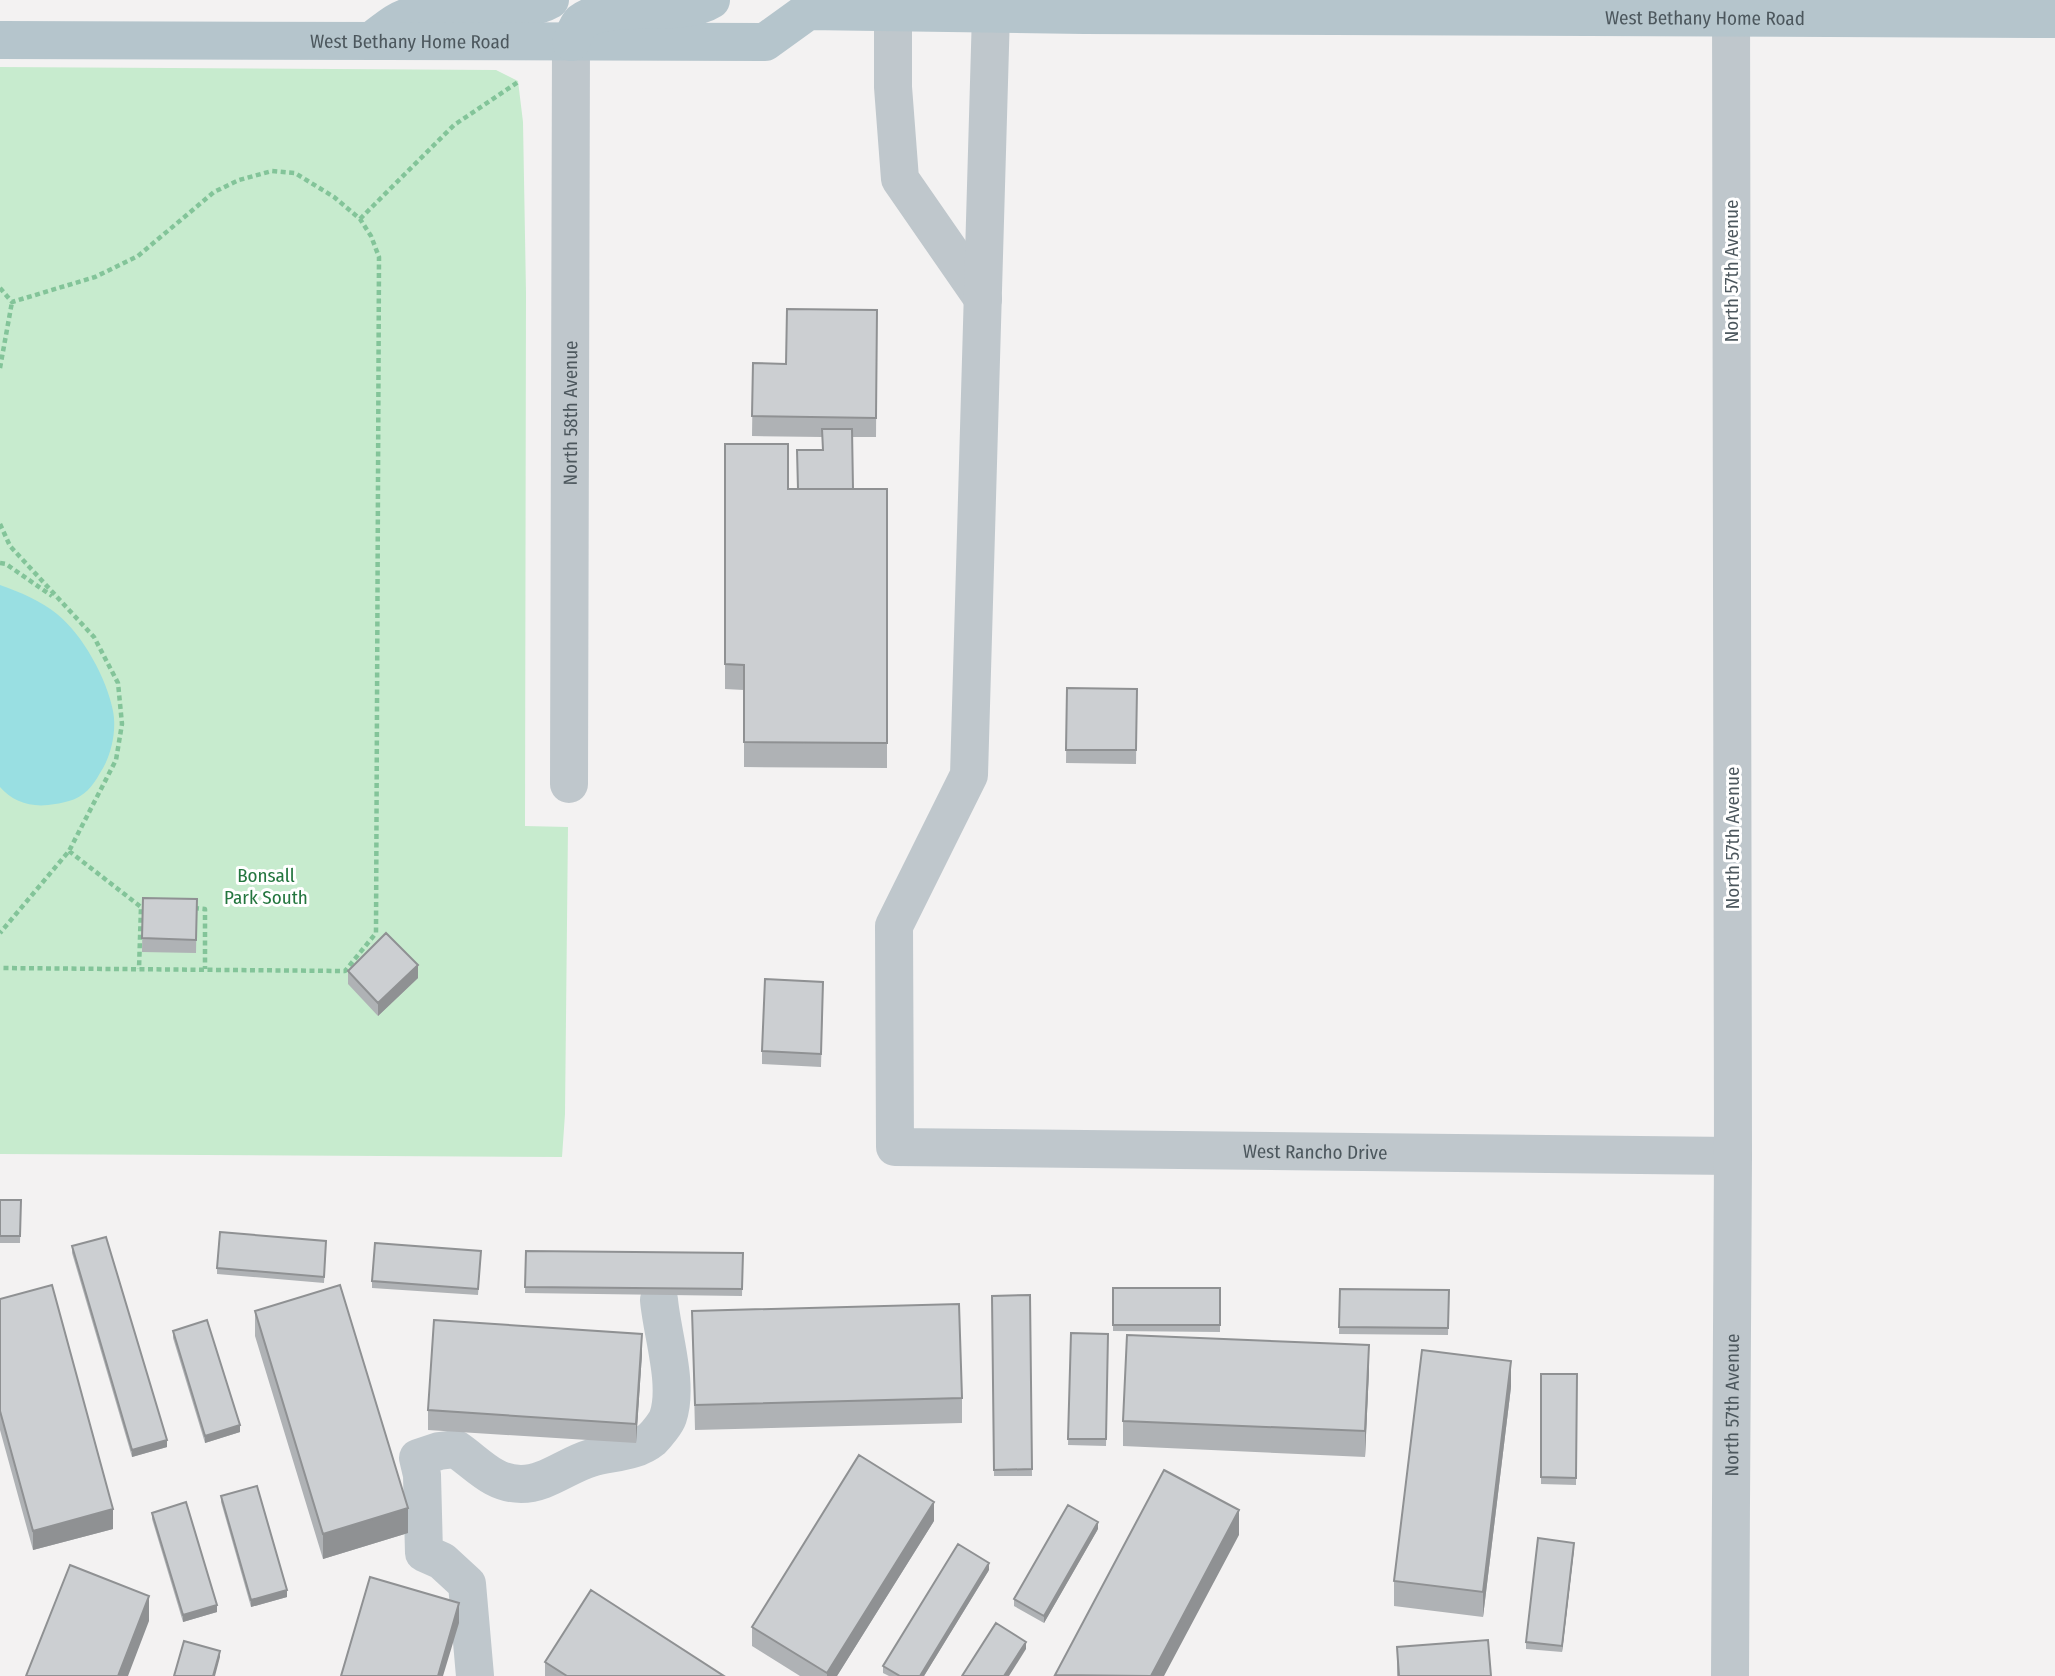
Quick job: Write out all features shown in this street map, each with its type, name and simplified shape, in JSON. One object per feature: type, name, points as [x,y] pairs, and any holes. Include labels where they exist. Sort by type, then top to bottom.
[{"type":"main road","points":[[371,40],[405,18],[424,13],[516,8],[550,0]]},
{"type":"main road","points":[[571,42],[580,23],[597,13],[656,6],[702,6],[711,0]]},
{"type":"main road","name":"West Bethany Home Road","points":[[0,40],[765,42],[806,5],[893,12],[991,13],[1084,7],[1731,9],[2055,19]]},
{"type":"street","name":"North 57th Avenue","points":[[1730,1676],[1733,1156],[1731,9]]},
{"type":"street","points":[[893,12],[893,87],[900,179],[983,299]]},
{"type":"street","points":[[983,299],[991,13]]},
{"type":"street","name":"North 58th Avenue","points":[[569,784],[571,42]]},
{"type":"street","name":"West Rancho Drive","points":[[983,299],[968,775],[894,926],[895,1147],[1733,1156]]},
{"type":"street","points":[[475,1676],[467,1584],[442,1561],[424,1553],[422,1475],[418,1458],[456,1449],[495,1480],[522,1484],[552,1476],[589,1458],[631,1449],[651,1439],[668,1418],[670,1395],[669,1360],[659,1300]]},
{"type":"path","points":[[360,219],[454,125],[518,81]]},
{"type":"path","points":[[0,968],[345,971],[376,933],[379,257],[371,236],[360,219],[334,197],[295,173],[272,171],[239,180],[214,192],[138,256],[95,277],[12,302]]},
{"type":"path","points":[[0,288],[12,302]]},
{"type":"path","points":[[0,368],[12,302]]},
{"type":"path","points":[[0,524],[10,546],[94,637],[118,682],[122,724],[116,760],[69,851],[0,933]]},
{"type":"path","points":[[0,563],[6,564],[60,601]]},
{"type":"path","points":[[69,851],[141,907],[154,907]]},
{"type":"path","points":[[139,969],[141,907]]},
{"type":"path","points":[[192,908],[205,909],[205,969]]},
{"type":"green space","name":"Bonsall Park South","points":[[0,67],[496,70],[518,81],[523,122],[526,293],[525,826],[568,827],[565,1114],[562,1157],[0,1154]]},
{"type":"water","points":[[0,585],[37,601],[67,623],[85,645],[100,672],[110,699],[114,727],[107,759],[91,787],[84,794],[69,801],[48,805],[28,804],[10,796],[0,787]]},
{"type":"building","points":[[787,309],[877,310],[876,418],[752,416],[753,363],[786,364]]},
{"type":"building","points":[[822,429],[852,429],[853,489],[798,489],[797,450],[823,450]]},
{"type":"building","points":[[725,444],[788,444],[788,489],[887,489],[887,743],[744,742],[744,665],[725,664]]},
{"type":"building","points":[[1067,688],[1137,689],[1136,750],[1066,750]]},
{"type":"building","points":[[143,898],[197,899],[196,940],[142,938]]},
{"type":"building","points":[[386,933],[418,965],[378,1003],[348,971]]},
{"type":"building","points":[[765,979],[823,982],[821,1054],[762,1051]]},
{"type":"building","points":[[0,1200],[21,1200],[20,1236],[0,1236]]},
{"type":"building","points":[[220,1232],[326,1241],[324,1277],[217,1268]]},
{"type":"building","points":[[106,1237],[167,1440],[132,1450],[72,1246]]},
{"type":"building","points":[[375,1243],[481,1251],[478,1289],[372,1281]]},
{"type":"building","points":[[526,1251],[743,1253],[742,1289],[525,1287]]},
{"type":"building","points":[[52,1285],[113,1509],[33,1531],[0,1411],[0,1299]]},
{"type":"building","points":[[340,1285],[408,1508],[323,1534],[255,1311]]},
{"type":"building","points":[[1113,1288],[1220,1288],[1220,1325],[1113,1325]]},
{"type":"building","points":[[1340,1289],[1449,1290],[1448,1328],[1339,1327]]},
{"type":"building","points":[[1030,1295],[1032,1469],[994,1470],[992,1296]]},
{"type":"building","points":[[959,1304],[962,1398],[695,1405],[692,1311]]},
{"type":"building","points":[[207,1320],[240,1425],[205,1436],[173,1331]]},
{"type":"building","points":[[434,1320],[642,1334],[636,1424],[428,1410]]},
{"type":"building","points":[[1071,1333],[1108,1334],[1106,1439],[1068,1439]]},
{"type":"building","points":[[1127,1335],[1369,1345],[1365,1431],[1123,1421]]},
{"type":"building","points":[[1422,1350],[1511,1361],[1483,1592],[1394,1581]]},
{"type":"building","points":[[1541,1374],[1577,1374],[1576,1478],[1541,1477]]},
{"type":"building","points":[[859,1455],[934,1502],[827,1673],[752,1627]]},
{"type":"building","points":[[1164,1470],[1239,1510],[1151,1676],[1055,1675]]},
{"type":"building","points":[[257,1486],[287,1590],[251,1600],[221,1496]]},
{"type":"building","points":[[186,1502],[217,1605],[183,1615],[152,1513]]},
{"type":"building","points":[[1068,1505],[1098,1522],[1044,1616],[1014,1599]]},
{"type":"building","points":[[1538,1538],[1574,1543],[1562,1646],[1526,1642]]},
{"type":"building","points":[[958,1544],[989,1563],[920,1676],[900,1676],[883,1666]]},
{"type":"building","points":[[70,1565],[149,1596],[118,1676],[26,1676]]},
{"type":"building","points":[[370,1577],[459,1603],[438,1676],[341,1676]]},
{"type":"building","points":[[591,1590],[724,1676],[567,1676],[545,1662]]},
{"type":"building","points":[[996,1623],[1026,1642],[1004,1676],[962,1676]]},
{"type":"building","points":[[1488,1640],[1491,1676],[1399,1676],[1397,1647]]},
{"type":"building","points":[[184,1641],[220,1651],[213,1676],[174,1676]]}]
